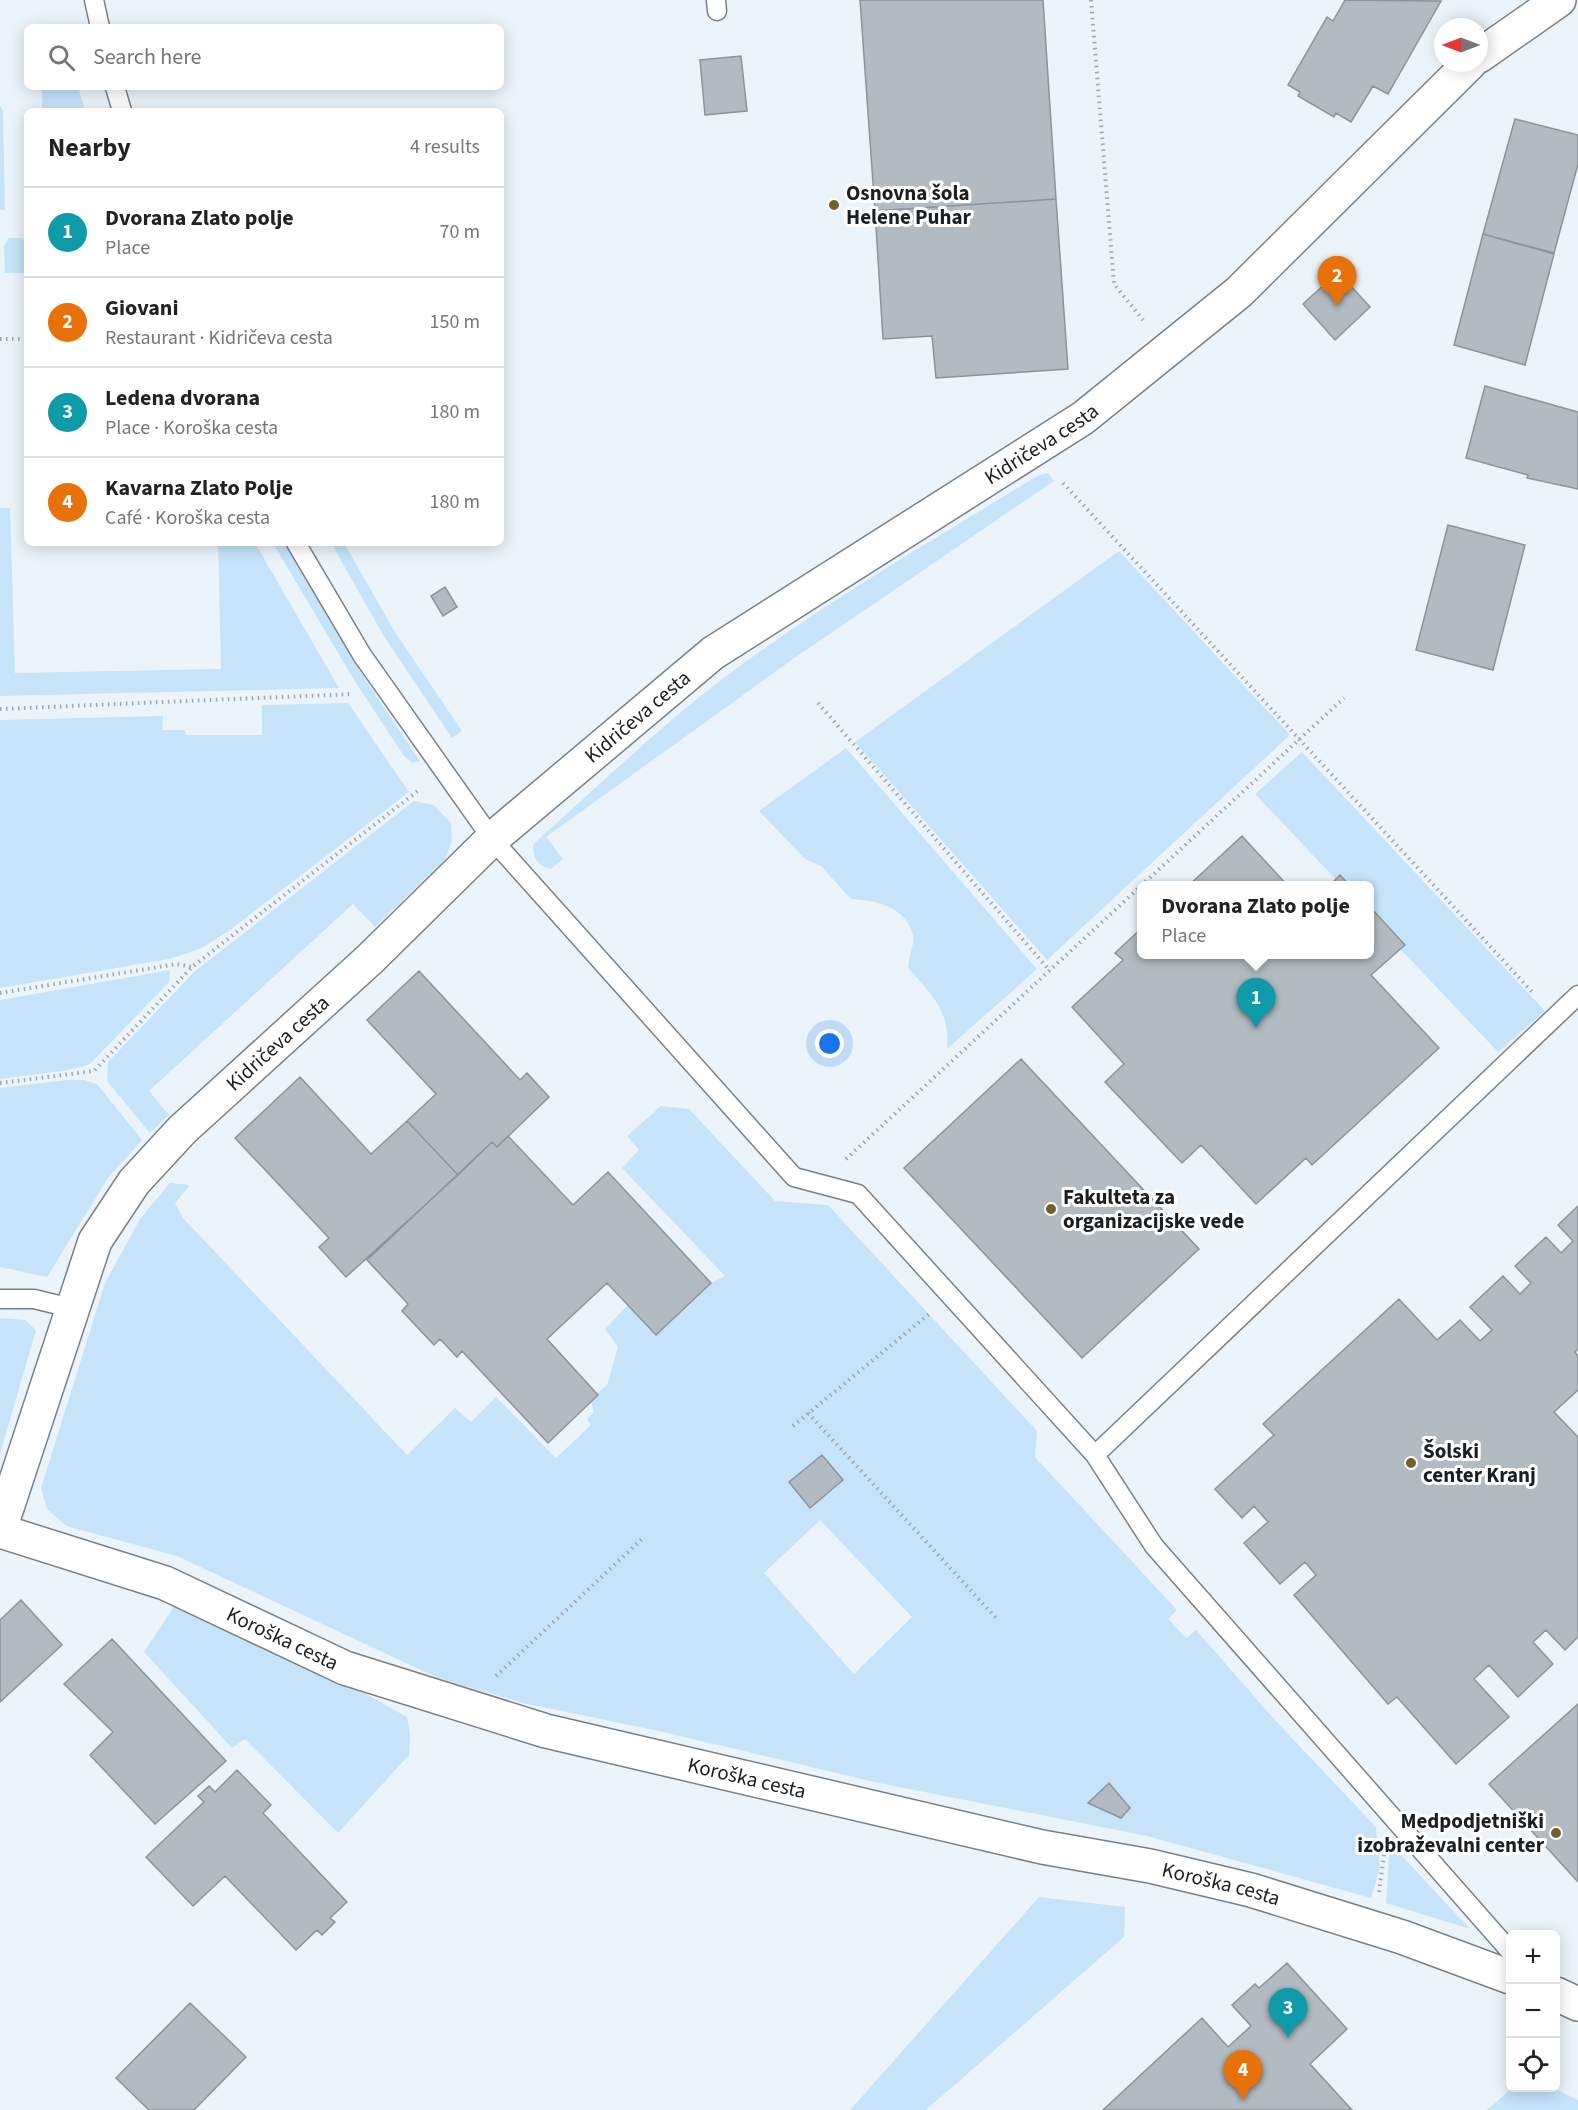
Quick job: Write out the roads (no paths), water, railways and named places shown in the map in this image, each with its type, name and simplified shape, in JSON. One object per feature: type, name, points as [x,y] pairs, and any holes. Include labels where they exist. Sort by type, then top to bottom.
[{"type":"street","points":[[1488,50],[1559,0]]},
{"type":"street","name":"Kidričeva cesta","points":[[0,1530],[94,1241],[134,1182],[182,1130],[370,959],[492,839],[713,653],[1083,418],[1239,292],[1461,72]]},
{"type":"street","name":"Koroška cesta","points":[[0,1530],[165,1583],[345,1668],[546,1731],[1042,1847],[1150,1866],[1251,1890],[1371,1927],[1506,1976]]},
{"type":"street","points":[[1560,1996],[1578,2004]]},
{"type":"lane","points":[[94,0],[99,24]]},
{"type":"lane","points":[[116,90],[121,108]]},
{"type":"lane","points":[[298,546],[362,654],[492,839],[794,1177],[858,1194],[951,1295],[1095,1455],[1154,1546],[1506,1947]]},
{"type":"lane","points":[[1095,1455],[1578,995]]},
{"type":"lane","points":[[0,1299],[34,1299],[71,1308]]},
{"type":"place","name":"Osnovna šola Helene Puhar","points":[[834,205]]},
{"type":"place","name":"Giovani","points":[[1337,306]]},
{"type":"place","name":"Dvorana Zlato polje","points":[[1256,1028]]},
{"type":"place","name":"Fakulteta za organizacijske vede","points":[[1051,1209]]},
{"type":"place","name":"Šolski center Kranj","points":[[1411,1463]]},
{"type":"place","name":"Medpodjetniški izobraževalni center","points":[[1556,1833]]},
{"type":"place","name":"Ledena dvorana","points":[[1288,2038]]},
{"type":"place","name":"Kavarna Zlato Polje","points":[[1243,2100]]}]
